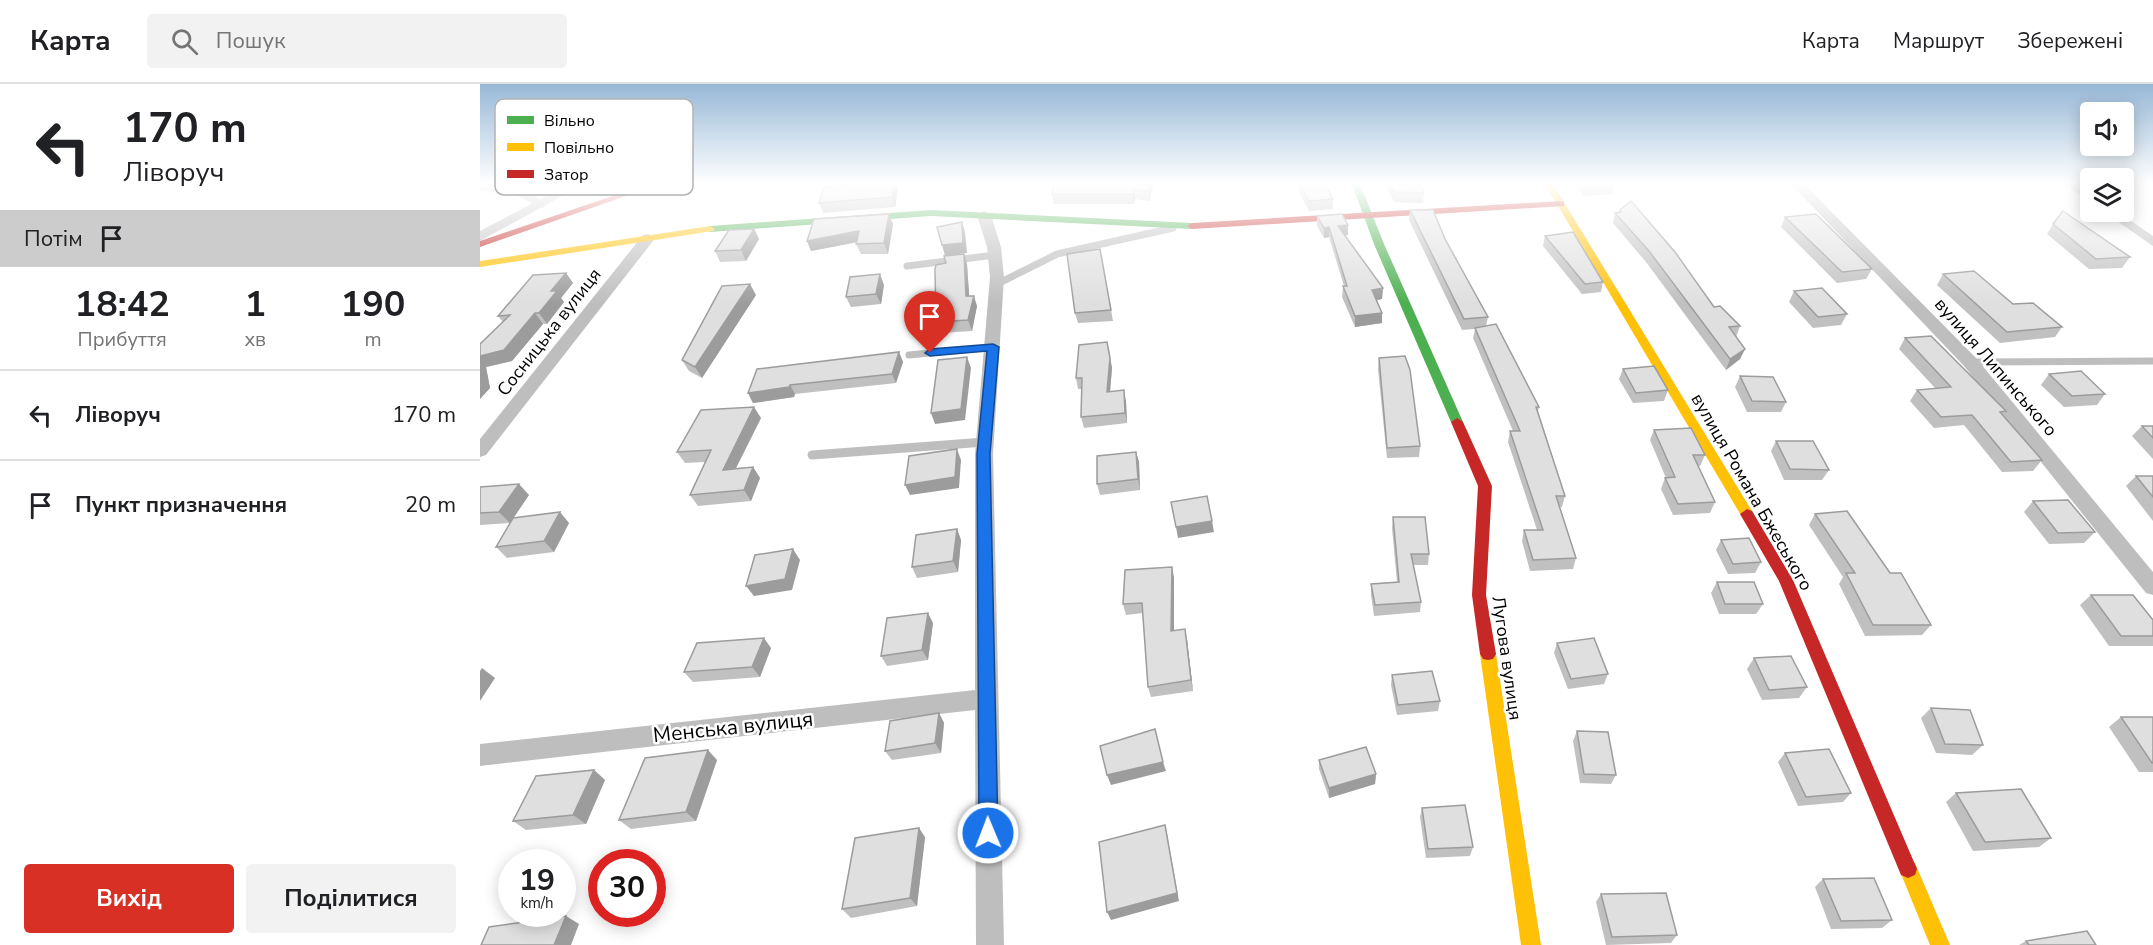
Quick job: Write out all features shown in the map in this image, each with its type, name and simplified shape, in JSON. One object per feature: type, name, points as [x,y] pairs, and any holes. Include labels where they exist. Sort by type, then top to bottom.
[{"type":"street","points":[[480,237],[504,224]]},
{"type":"street","points":[[480,244],[538,224]]},
{"type":"street","points":[[480,264],[684,231],[770,224]]},
{"type":"street","points":[[987,224],[995,255],[997,284],[985,442],[990,945]]},
{"type":"street","points":[[1169,224],[1221,226],[1243,224]]},
{"type":"street","name":"Лугова вулиця","points":[[1372,224],[1485,486],[1479,595],[1531,945]]},
{"type":"street","name":"вулиця Романа Бжеського","points":[[1573,224],[1786,580],[1940,945]]},
{"type":"street","name":"вулиця Липинського","points":[[1836,224],[1970,362],[2153,587]]},
{"type":"street","points":[[2127,224],[2153,242]]},
{"type":"street","name":"Сосницька вулиця","points":[[480,451],[648,238]]},
{"type":"street","name":"Менська вулиця","points":[[480,755],[987,699]]},
{"type":"lane","points":[[997,284],[1057,254],[1185,225]]},
{"type":"lane","points":[[907,266],[995,255]]},
{"type":"lane","points":[[909,355],[993,347]]},
{"type":"lane","points":[[1970,362],[2153,361]]},
{"type":"lane","points":[[812,456],[985,442]]},
{"type":"building","points":[[812,224],[887,224],[884,243],[856,244],[859,231],[807,241]]},
{"type":"building","points":[[962,224],[963,243],[942,245],[937,227]]},
{"type":"building","points":[[1322,224],[1348,224],[1338,226],[1383,288],[1372,290],[1382,313],[1355,316],[1343,286],[1347,286],[1329,227],[1324,228]]},
{"type":"building","points":[[1417,224],[1439,224],[1488,317],[1464,319]]},
{"type":"building","points":[[1625,224],[1651,224],[1675,252],[1714,307],[1720,306],[1740,326],[1729,327],[1745,349],[1730,359],[1649,251]]},
{"type":"building","points":[[1792,224],[1826,224],[1872,269],[1842,272]]},
{"type":"building","points":[[2053,224],[2082,224],[2130,257],[2096,259]]},
{"type":"building","points":[[754,229],[741,250],[715,251],[729,230]]},
{"type":"building","points":[[1573,232],[1603,282],[1585,284],[1545,236]]},
{"type":"building","points":[[1100,249],[1111,310],[1075,313],[1067,254]]},
{"type":"building","points":[[964,254],[966,296],[974,296],[968,320],[936,322],[936,265],[946,263],[944,256]]},
{"type":"building","points":[[1974,271],[2013,304],[2033,303],[2062,327],[2007,332],[1943,274]]},
{"type":"building","points":[[566,273],[551,291],[557,291],[504,350],[480,356],[480,344],[510,315],[498,316],[533,275]]},
{"type":"building","points":[[880,274],[876,294],[846,297],[850,277]]},
{"type":"building","points":[[750,284],[695,367],[682,360],[722,286]]},
{"type":"building","points":[[1822,288],[1847,314],[1818,317],[1794,291]]},
{"type":"building","points":[[1496,324],[1539,407],[1536,407],[1565,496],[1556,496],[1576,558],[1533,560],[1524,530],[1543,530],[1510,431],[1520,431],[1475,328]]},
{"type":"building","points":[[1931,336],[2006,411],[2000,412],[2042,460],[2011,462],[1972,415],[1941,417],[1917,390],[1951,387],[1905,338]]},
{"type":"building","points":[[1107,342],[1110,358],[1107,392],[1124,390],[1125,413],[1081,417],[1082,378],[1076,378],[1079,345]]},
{"type":"building","points":[[899,352],[892,374],[790,385],[748,393],[757,369]]},
{"type":"building","points":[[1405,356],[1410,370],[1420,446],[1387,448],[1379,358]]},
{"type":"building","points":[[967,357],[961,409],[931,413],[938,360]]},
{"type":"building","points":[[1654,366],[1668,390],[1636,393],[1623,369]]},
{"type":"building","points":[[2081,371],[2105,394],[2072,396],[2049,374]]},
{"type":"building","points":[[1740,376],[1773,377],[1786,402],[1752,401]]},
{"type":"building","points":[[754,407],[723,470],[753,467],[744,490],[690,495],[711,450],[677,452],[701,410]]},
{"type":"building","points":[[2142,426],[2153,426],[2153,438]]},
{"type":"building","points":[[1691,428],[1705,455],[1693,455],[1715,502],[1678,504],[1665,478],[1675,477],[1654,430]]},
{"type":"building","points":[[1776,441],[1813,441],[1829,470],[1790,469]]},
{"type":"building","points":[[957,449],[955,477],[905,485],[909,456]]},
{"type":"building","points":[[1136,452],[1138,479],[1097,484],[1097,456]]},
{"type":"building","points":[[2136,476],[2153,476],[2153,497]]},
{"type":"building","points":[[519,484],[499,512],[480,513],[480,487]]},
{"type":"building","points":[[1207,496],[1212,521],[1176,527],[1171,502]]},
{"type":"building","points":[[2068,500],[2095,532],[2058,533],[2033,501]]},
{"type":"building","points":[[1847,511],[1890,573],[1901,573],[1931,625],[1873,625],[1846,573],[1855,573],[1815,514]]},
{"type":"building","points":[[560,512],[544,541],[496,547],[513,518]]},
{"type":"building","points":[[1393,517],[1425,517],[1429,554],[1411,554],[1421,602],[1375,605],[1371,584],[1399,582]]},
{"type":"building","points":[[957,529],[953,561],[912,567],[916,535]]},
{"type":"building","points":[[1749,538],[1761,562],[1733,564],[1721,540]]},
{"type":"building","points":[[793,549],[785,579],[746,586],[755,555]]},
{"type":"building","points":[[1172,567],[1171,631],[1185,629],[1191,680],[1148,687],[1142,603],[1123,604],[1125,570]]},
{"type":"building","points":[[1717,582],[1754,582],[1763,604],[1725,604]]},
{"type":"building","points":[[2091,595],[2133,595],[2153,620],[2153,636],[2121,636]]},
{"type":"building","points":[[928,613],[922,650],[881,656],[887,618]]},
{"type":"building","points":[[764,638],[752,667],[684,672],[697,643]]},
{"type":"building","points":[[1594,638],[1608,674],[1571,679],[1557,643]]},
{"type":"building","points":[[1791,656],[1807,687],[1769,690],[1754,658]]},
{"type":"building","points":[[1432,671],[1440,701],[1398,705],[1392,675]]},
{"type":"building","points":[[1931,708],[1970,710],[1983,745],[1945,744]]},
{"type":"building","points":[[939,713],[935,743],[885,751],[890,721]]},
{"type":"building","points":[[2121,717],[2153,717],[2153,763],[2152,763]]},
{"type":"building","points":[[1155,729],[1163,762],[1107,775],[1100,746]]},
{"type":"building","points":[[1577,731],[1608,732],[1616,775],[1584,774]]},
{"type":"building","points":[[1366,747],[1376,774],[1329,788],[1319,760]]},
{"type":"building","points":[[1829,749],[1851,793],[1806,797],[1785,753]]},
{"type":"building","points":[[708,750],[686,812],[619,820],[645,758]]},
{"type":"building","points":[[594,770],[573,815],[513,821],[536,776]]},
{"type":"building","points":[[2021,789],[2051,838],[1985,842],[1956,793]]},
{"type":"building","points":[[1465,805],[1473,847],[1428,849],[1422,808]]},
{"type":"building","points":[[1165,825],[1177,893],[1107,912],[1099,842]]},
{"type":"building","points":[[919,828],[910,898],[842,909],[855,838]]},
{"type":"building","points":[[1874,878],[1892,920],[1841,921],[1823,879]]},
{"type":"building","points":[[1666,893],[1677,935],[1612,937],[1601,894]]},
{"type":"building","points":[[489,927],[561,927],[554,945],[481,945]]},
{"type":"building","points":[[2087,931],[2096,945],[2029,945],[2026,941]]},
{"type":"traffic: fast","points":[[710,229],[777,224]]},
{"type":"traffic: fast","points":[[1155,224],[1192,226]]},
{"type":"traffic: fast","points":[[1371,224],[1457,422]]},
{"type":"traffic: slow","points":[[1573,224],[1747,514]]},
{"type":"traffic: slow","points":[[480,264],[710,229]]},
{"type":"traffic: slow","points":[[1488,654],[1531,945]]},
{"type":"traffic: slow","points":[[1908,869],[1940,945]]},
{"type":"traffic: jam","points":[[480,244],[538,224]]},
{"type":"traffic: jam","points":[[1192,226],[1223,224]]},
{"type":"traffic: jam","points":[[1457,422],[1485,486],[1479,595],[1488,654]]},
{"type":"traffic: jam","points":[[1747,514],[1786,580],[1908,869]]},
{"type":"route","points":[[930,353],[993,347],[984,454],[988,833]]}]
